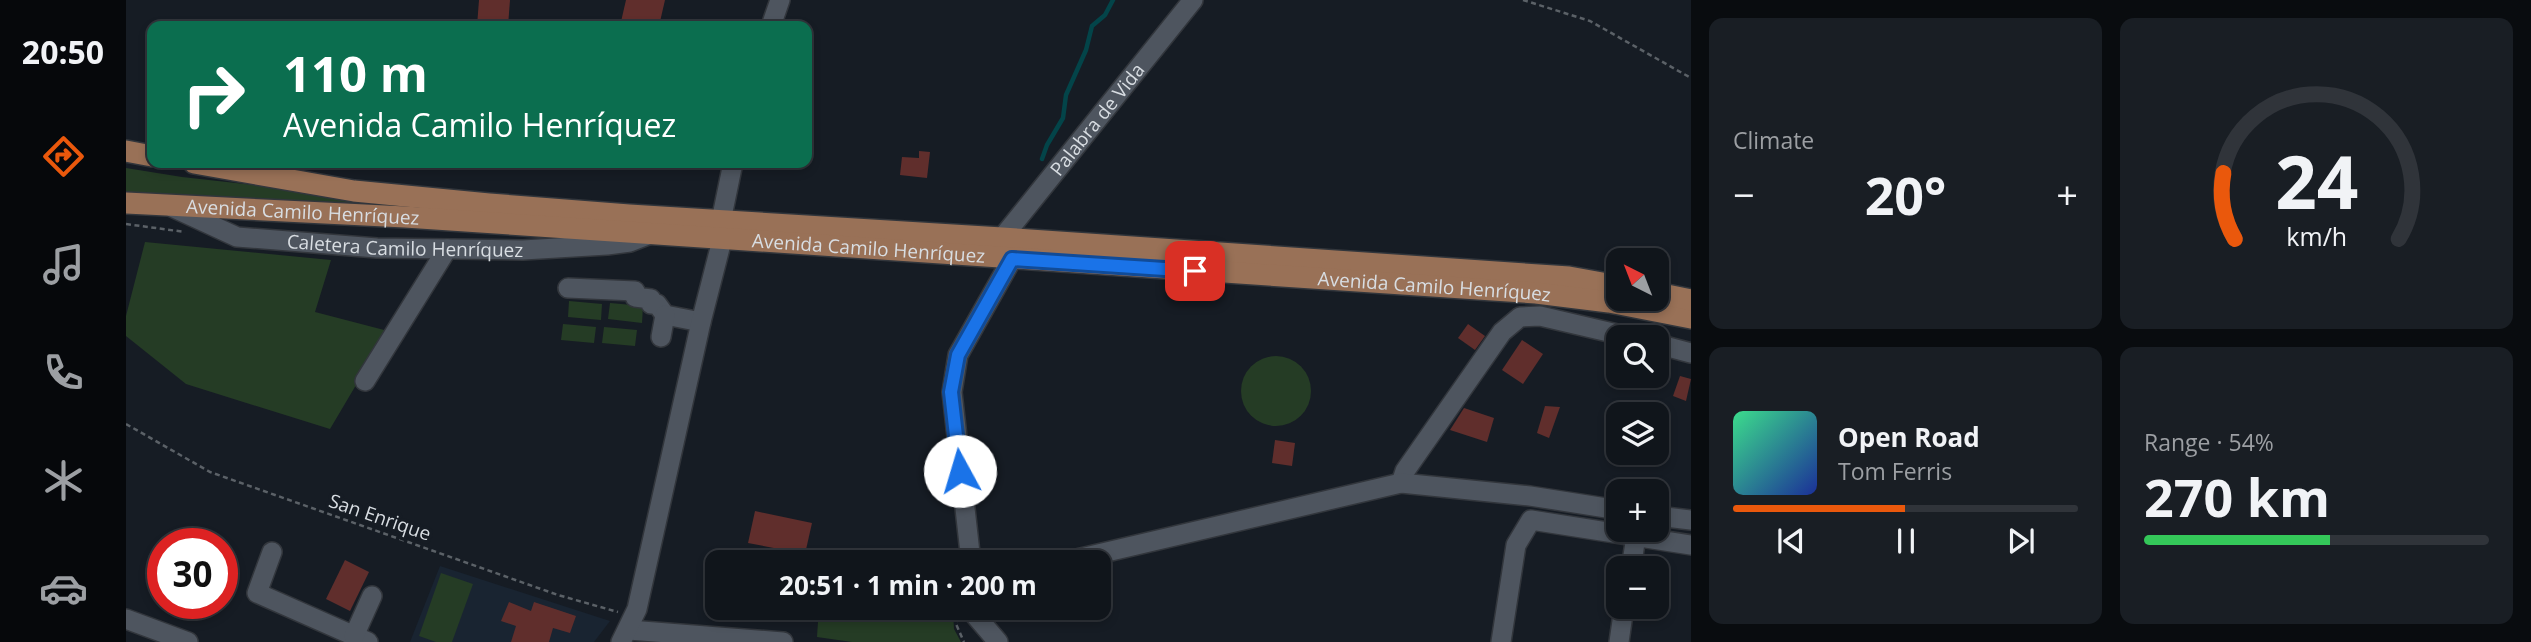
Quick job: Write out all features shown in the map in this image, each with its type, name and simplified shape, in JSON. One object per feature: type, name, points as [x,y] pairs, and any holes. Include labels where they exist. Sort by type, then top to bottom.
[{"type":"main road","points":[[126,151],[147,155]]},
{"type":"main road","name":"Avenida Camilo Henríquez","points":[[223,168],[354,191],[722,231],[1012,259],[1536,293],[1609,302],[1691,318]]},
{"type":"main road","name":"Avenida Camilo Henríquez","points":[[126,204],[405,217],[648,235],[722,231],[1002,238],[1569,277],[1606,284]]},
{"type":"main road","points":[[1670,296],[1691,300]]},
{"type":"street","points":[[773,21],[780,0]]},
{"type":"street","name":"Palabra de Vida","points":[[1002,238],[1193,0]]},
{"type":"street","points":[[732,168],[722,231],[630,624],[783,642]]},
{"type":"street","name":"Caletera Camilo Henríquez","points":[[168,205],[237,237],[377,248],[523,250],[607,245],[629,242],[648,235]]},
{"type":"street","points":[[365,381],[447,249]]},
{"type":"street","points":[[970,550],[951,392],[958,355],[1012,259]]},
{"type":"street","points":[[568,288],[635,291],[635,298],[652,299],[651,304],[657,304],[665,315],[701,322]]},
{"type":"street","points":[[1536,293],[1561,311],[1606,329]]},
{"type":"street","points":[[661,337],[665,315]]},
{"type":"street","points":[[1401,483],[1405,471],[1502,332],[1520,317],[1540,316],[1606,332]]},
{"type":"street","points":[[1669,347],[1691,353]]},
{"type":"street","points":[[1111,551],[1401,483],[1530,496],[1606,508]]},
{"type":"street","points":[[1669,517],[1691,520]]},
{"type":"street","points":[[1501,642],[1516,545],[1531,520],[1606,531]]},
{"type":"street","points":[[1669,541],[1691,545]]},
{"type":"street","points":[[272,552],[257,593],[361,639],[372,596]]},
{"type":"street","points":[[126,619],[153,638],[188,642]]},
{"type":"street","points":[[1619,642],[1622,619]]},
{"type":"street","points":[[979,620],[998,642]]},
{"type":"path","points":[[1523,0],[1590,21],[1691,78]]},
{"type":"path","points":[[126,224],[190,233]]},
{"type":"path","name":"San Enrique","points":[[126,424],[210,472],[558,594],[616,611],[630,624]]},
{"type":"path","points":[[959,620],[956,624],[964,642]]},
{"type":"shaded area","points":[[440,566],[610,621],[594,642],[410,642]]},
{"type":"green space","points":[[126,168],[182,177],[564,220],[350,204],[126,192]]},
{"type":"green space","points":[[145,242],[331,260],[315,312],[388,331],[330,429],[186,384],[126,336],[126,316]]},
{"type":"green space","points":[[569,301],[602,304],[601,320],[568,317]]},
{"type":"green space","points":[[610,303],[643,306],[642,323],[608,319]]},
{"type":"green space","points":[[563,324],[596,327],[594,343],[561,340]]},
{"type":"green space","points":[[604,327],[637,330],[635,346],[602,343]]},
{"type":"green space","points":[[1276,356],[1301,366],[1311,391],[1301,416],[1276,426],[1251,416],[1241,391],[1251,366]]},
{"type":"green space","points":[[441,573],[473,584],[452,642],[436,642],[419,636]]},
{"type":"green space","points":[[818,620],[954,620],[954,629],[961,642],[852,642],[817,637]]},
{"type":"building","points":[[479,0],[510,0],[508,21],[477,21]]},
{"type":"building","points":[[626,0],[665,0],[660,21],[621,21]]},
{"type":"building","points":[[919,151],[930,152],[927,178],[900,175],[902,157],[919,158]]},
{"type":"building","points":[[1468,324],[1485,336],[1475,350],[1458,338]]},
{"type":"building","points":[[1522,340],[1543,354],[1523,384],[1502,370]]},
{"type":"building","points":[[1680,376],[1691,379],[1686,401],[1673,396]]},
{"type":"building","points":[[1545,406],[1560,407],[1549,438],[1537,433]]},
{"type":"building","points":[[1464,408],[1494,418],[1487,442],[1450,430]]},
{"type":"building","points":[[1275,440],[1295,443],[1292,466],[1272,463]]},
{"type":"building","points":[[755,511],[812,523],[806,550],[784,550],[748,543]]},
{"type":"building","points":[[345,560],[369,572],[350,611],[326,599]]},
{"type":"building","points":[[509,602],[531,611],[534,602],[576,616],[570,633],[553,628],[549,642],[511,642],[516,626],[501,621]]},
{"type":"waterway","points":[[1042,159],[1063,118],[1066,95],[1086,50],[1092,26],[1105,15],[1113,0]]},
{"type":"route","points":[[960,471],[951,392],[958,355],[1012,259],[1195,271]]}]
